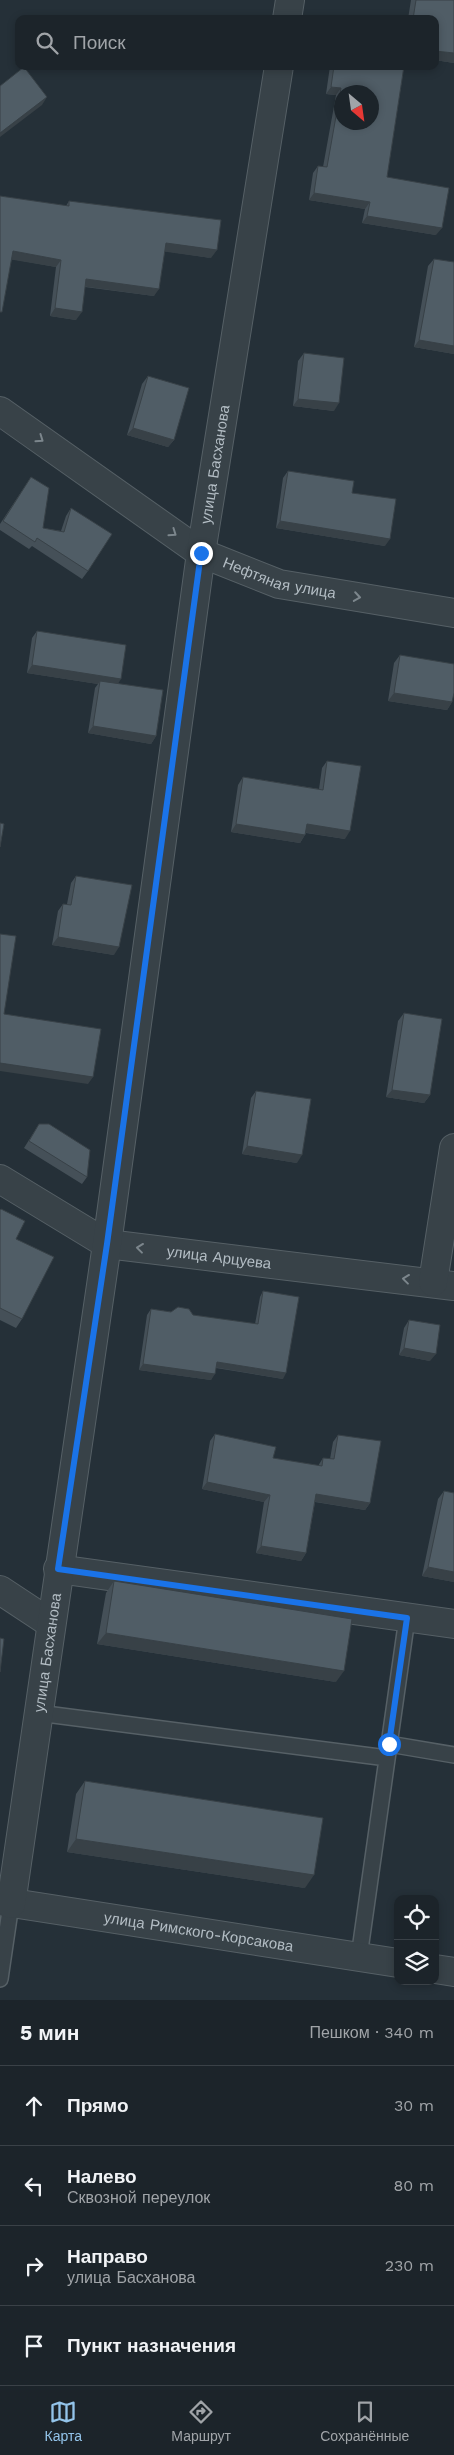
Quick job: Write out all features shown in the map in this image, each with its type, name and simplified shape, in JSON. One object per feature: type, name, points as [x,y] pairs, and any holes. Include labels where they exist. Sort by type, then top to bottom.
[{"type":"street","points":[[288,15],[290,0]]},
{"type":"street","name":"улица Басханова","points":[[5,1903],[38,1713],[107,1244],[201,553],[278,70]]},
{"type":"street","name":"Нефтяная улица","points":[[0,411],[201,553],[279,584],[454,613]]},
{"type":"street","points":[[444,1284],[454,1148]]},
{"type":"street","name":"улица Арцуева","points":[[0,1179],[107,1244],[444,1284]]},
{"type":"street","points":[[58,1569],[454,1624]]},
{"type":"street","points":[[0,1590],[50,1623]]},
{"type":"street","name":"улица Римского-Корсакова","points":[[5,1903],[394,1962]]},
{"type":"street","points":[[439,1970],[454,1972]]},
{"type":"lane","points":[[359,1957],[407,1618]]},
{"type":"lane","points":[[38,1713],[388,1751],[454,1755]]},
{"type":"lane","points":[[0,1979],[5,1903]]},
{"type":"building","points":[[416,0],[454,0],[454,53],[439,51],[439,15],[414,15]]},
{"type":"building","points":[[20,70],[26,70],[47,97],[0,133],[0,86]]},
{"type":"building","points":[[333,70],[403,70],[387,177],[449,188],[442,228],[367,216],[370,202],[314,193],[318,166],[327,167],[334,128],[334,130],[379,130],[379,85],[334,85],[334,87],[331,87]]},
{"type":"building","points":[[0,196],[69,206],[69,201],[221,220],[217,250],[166,243],[159,289],[86,279],[82,312],[55,308],[61,260],[13,251],[2,312],[0,312]]},
{"type":"building","points":[[434,259],[454,262],[454,346],[419,340]]},
{"type":"building","points":[[304,353],[344,358],[339,403],[298,399]]},
{"type":"building","points":[[148,376],[189,388],[174,440],[133,428]]},
{"type":"building","points":[[288,471],[354,481],[352,493],[396,499],[390,539],[280,521]]},
{"type":"building","points":[[31,477],[49,488],[43,528],[64,532],[71,508],[112,534],[88,571],[37,538],[35,542],[3,521]]},
{"type":"building","points":[[37,631],[126,645],[121,679],[32,665]]},
{"type":"building","points":[[400,655],[454,664],[454,693],[452,702],[394,693]]},
{"type":"building","points":[[100,681],[163,690],[156,736],[93,726]]},
{"type":"building","points":[[327,761],[361,766],[350,831],[307,824],[305,835],[236,824],[243,777],[323,790]]},
{"type":"building","points":[[0,823],[4,824],[0,847]]},
{"type":"building","points":[[76,876],[132,885],[119,947],[58,937],[63,904],[71,905]]},
{"type":"building","points":[[0,934],[16,936],[4,1014],[101,1029],[93,1077],[0,1063]]},
{"type":"building","points":[[404,1013],[442,1019],[430,1095],[392,1090]]},
{"type":"building","points":[[256,1091],[311,1099],[302,1155],[247,1146]]},
{"type":"building","points":[[39,1124],[49,1124],[90,1150],[87,1177],[29,1141]]},
{"type":"building","points":[[1,1209],[25,1221],[16,1239],[54,1257],[22,1319],[0,1308]]},
{"type":"building","points":[[263,1291],[299,1297],[286,1373],[217,1362],[215,1374],[143,1364],[151,1309],[171,1312],[178,1307],[189,1309],[193,1315],[258,1324]]},
{"type":"building","points":[[409,1320],[440,1325],[436,1354],[404,1348]]},
{"type":"building","points":[[215,1434],[276,1447],[273,1458],[322,1466],[323,1458],[334,1459],[338,1435],[381,1441],[370,1503],[316,1494],[306,1553],[261,1546],[270,1495],[207,1482]]},
{"type":"building","points":[[444,1491],[454,1493],[454,1572],[428,1567]]},
{"type":"building","points":[[114,1581],[352,1619],[344,1671],[106,1633]]},
{"type":"building","points":[[0,1638],[4,1639],[0,1672]]},
{"type":"building","points":[[85,1781],[323,1818],[314,1875],[76,1839]]},
{"type":"route","points":[[201,553],[107,1244],[58,1569],[407,1618],[389,1744]]}]
